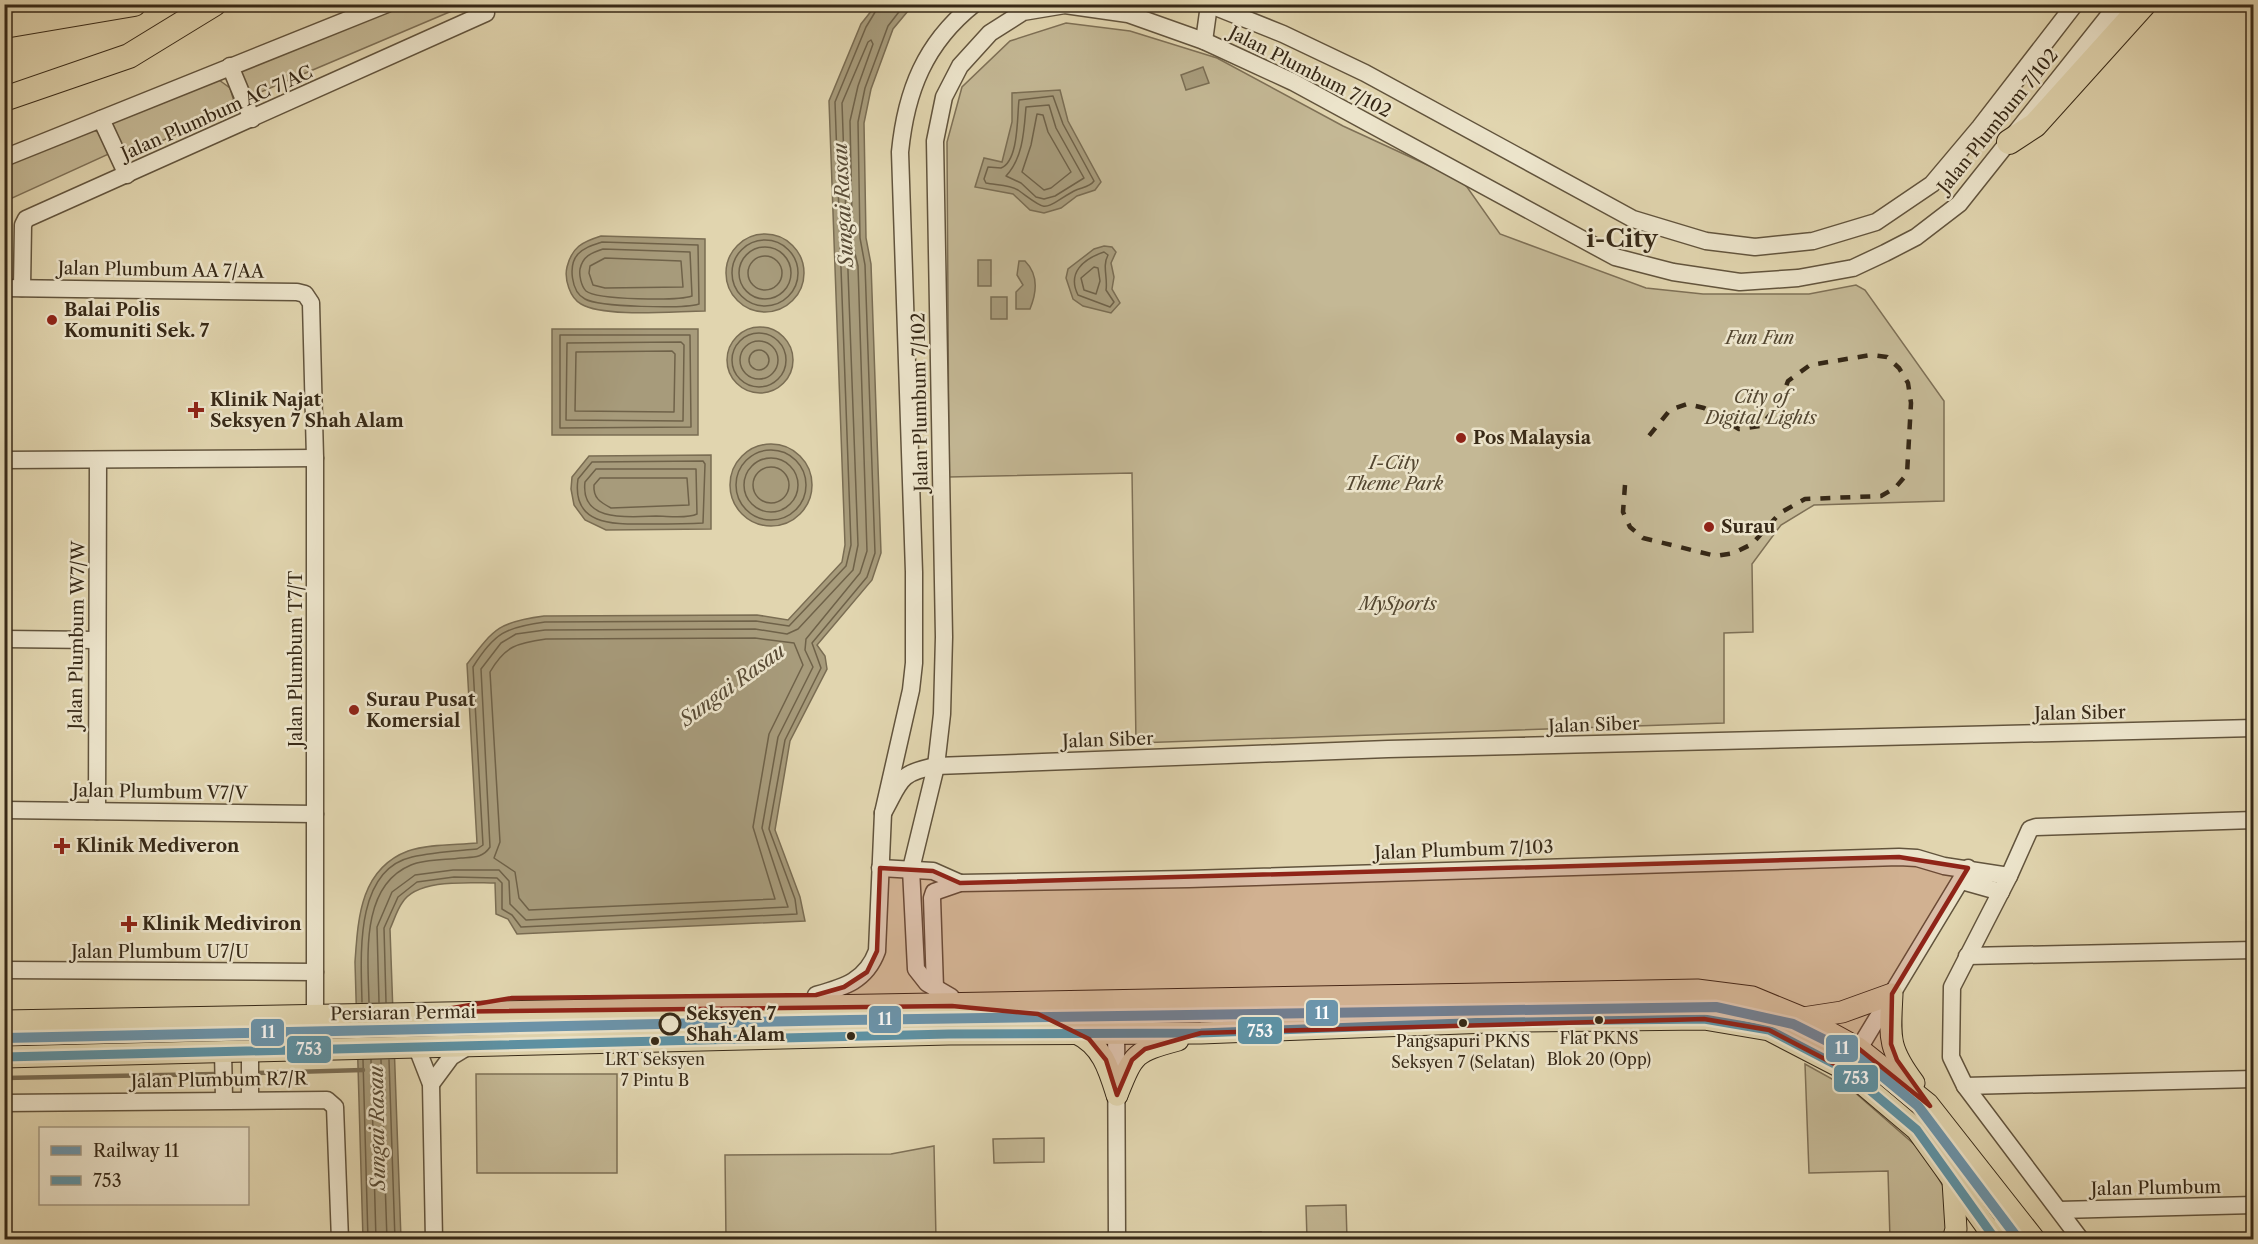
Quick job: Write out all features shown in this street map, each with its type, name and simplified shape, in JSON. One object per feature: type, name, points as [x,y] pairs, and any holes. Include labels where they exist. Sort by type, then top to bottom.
[{"type":"highway","points":[[4,26],[134,4]]},
{"type":"highway","points":[[4,99],[129,57],[214,4]]},
{"type":"highway","points":[[2009,142],[2035,125],[2144,4]]},
{"type":"main road","name":"Persiaran Permai","points":[[4,1021],[946,997],[1014,1004],[1697,990],[1752,997],[1803,1018],[1858,1048],[1930,1106],[2035,1239]]},
{"type":"main road","points":[[1803,1018],[1842,1012],[1892,994],[1891,1044],[1897,1060],[1930,1106]]},
{"type":"main road","points":[[419,1012],[512,998],[816,995],[946,997],[1011,1015],[1116,1023],[1214,1011],[1244,1000]]},
{"type":"main road","name":"Persiaran Permai","points":[[4,1056],[1076,1033],[1116,1023],[1201,1033],[1515,1021],[1704,1019],[1769,1030],[1846,1070],[1917,1130],[1953,1178],[1988,1237]]},
{"type":"main road","points":[[1076,1033],[1089,1039],[1106,1060],[1117,1095]]},
{"type":"main road","points":[[1117,1095],[1132,1060],[1145,1049],[1201,1033]]},
{"type":"main road","points":[[1953,1178],[1956,1229],[1953,1239]]},
{"type":"street","points":[[4,158],[387,4]]},
{"type":"street","name":"Jalan Plumbum 7/102","points":[[816,995],[857,981],[873,962],[877,951],[883,813],[909,700],[914,663],[914,572],[900,152],[903,113],[921,68],[951,22],[974,4]]},
{"type":"street","name":"Jalan Plumbum 7/102","points":[[1209,5],[1283,34],[1365,73],[1633,219],[1706,241],[1755,247],[1813,242],[1876,222],[1932,184],[1980,127],[2075,4]]},
{"type":"street","name":"Jalan Plumbum 7/102","points":[[946,997],[916,969],[912,869],[936,766],[942,714],[944,637],[935,141],[944,97],[960,66],[990,33],[1023,12],[1065,5],[1128,14],[1204,41],[1293,82],[1615,257],[1673,272],[1740,282],[1798,278],[1854,268],[1906,242],[1959,204],[2118,4]]},
{"type":"street","points":[[1204,41],[1209,5]]},
{"type":"street","name":"Jalan Plumbum AC 7/AC","points":[[22,288],[23,225],[26,219],[252,119],[485,9]]},
{"type":"street","points":[[230,66],[252,119]]},
{"type":"street","points":[[101,119],[127,175]]},
{"type":"street","name":"Jalan Plumbum AA 7/AA","points":[[4,288],[297,292],[305,294],[311,303]]},
{"type":"street","name":"Jalan Plumbum T7/T","points":[[311,303],[315,459],[315,972],[324,1014]]},
{"type":"street","points":[[4,460],[315,459]]},
{"type":"street","name":"Jalan Plumbum W7/W","points":[[97,811],[98,460]]},
{"type":"street","points":[[4,639],[96,640]]},
{"type":"street","name":"Jalan Siber","points":[[883,813],[903,777],[912,770],[936,766],[1388,749],[2253,728]]},
{"type":"street","name":"Jalan Plumbum V7/V","points":[[4,810],[315,814]]},
{"type":"street","points":[[2081,1239],[1965,1086],[1951,1057],[1952,987],[2009,876],[2030,829],[2036,826],[2253,820]]},
{"type":"street","name":"Jalan Plumbum 7/103","points":[[960,883],[1201,879],[1899,857],[1965,875]]},
{"type":"street","points":[[880,868],[933,871],[960,883]]},
{"type":"street","points":[[1965,875],[2009,876]]},
{"type":"street","points":[[1965,875],[2001,892]]},
{"type":"street","points":[[1846,1070],[1965,875]]},
{"type":"street","points":[[946,997],[932,898],[934,892],[960,883]]},
{"type":"street","points":[[1967,956],[2253,950]]},
{"type":"street","name":"Jalan Plumbum U7/U","points":[[4,970],[315,972]]},
{"type":"street","points":[[1116,1023],[1117,1239]]},
{"type":"street","points":[[431,1084],[450,1057],[469,1046]]},
{"type":"street","points":[[414,1048],[431,1084],[434,1239]]},
{"type":"street","points":[[224,1051],[224,1099]]},
{"type":"street","points":[[250,1051],[250,1099]]},
{"type":"street","points":[[1965,1086],[2253,1079]]},
{"type":"street","name":"Jalan Plumbum R7/R","points":[[4,1103],[316,1098],[327,1100],[335,1107],[340,1239]]},
{"type":"street","name":"Jalan Plumbum","points":[[2058,1210],[2253,1205]]},
{"type":"street","points":[[1988,1237],[2018,1215]]},
{"type":"highlighted area","points":[[1899,857],[1968,868],[1892,994],[1891,1044],[1897,1060],[1930,1106],[1858,1048],[1846,1070],[1769,1030],[1704,1019],[1201,1033],[1145,1049],[1132,1060],[1117,1095],[1106,1060],[1089,1039],[1038,1014],[952,1006],[429,1012],[512,998],[816,995],[844,987],[867,972],[877,951],[880,868],[933,871],[960,883]]},
{"type":"green space","points":[[402,5],[466,5],[249,97],[239,71]]},
{"type":"green space","name":"I-City Theme Park","points":[[1066,23],[1130,31],[1217,58],[1343,126],[1458,179],[1467,187],[1500,234],[1646,288],[1703,294],[1809,294],[1856,285],[1865,290],[1944,401],[1944,501],[1814,505],[1781,525],[1752,564],[1753,632],[1724,633],[1724,723],[1136,743],[1132,473],[949,477],[947,142],[962,87],[1010,41]]},
{"type":"green space","points":[[219,80],[230,88],[236,108],[123,158],[110,123]]},
{"type":"green space","points":[[93,130],[101,133],[111,153],[12,198],[5,206],[5,165]]},
{"type":"green space","points":[[1805,1064],[1852,1090],[1923,1152],[1950,1198],[1946,1239],[1890,1239],[1888,1171],[1809,1173]]},
{"type":"green space","points":[[476,1074],[617,1074],[617,1173],[477,1173]]},
{"type":"green space","points":[[1044,1138],[1044,1162],[994,1163],[993,1139]]},
{"type":"green space","points":[[934,1146],[936,1239],[726,1239],[725,1155],[891,1154]]},
{"type":"green space","points":[[1346,1205],[1347,1239],[1307,1239],[1306,1206]]},
{"type":"green space","points":[[1261,1232],[1261,1239],[1177,1239],[1177,1235]]},
{"type":"water","name":"Sungai Rasau","points":[[876,5],[913,5],[893,29],[871,89],[864,123],[866,238],[871,264],[881,553],[872,580],[817,645],[825,656],[827,669],[790,741],[775,830],[800,897],[805,921],[517,934],[508,919],[496,914],[495,883],[445,884],[419,889],[409,895],[400,906],[390,929],[401,1239],[363,1240],[355,962],[360,913],[371,883],[392,859],[408,851],[424,847],[477,843],[467,664],[498,629],[529,618],[544,616],[757,615],[788,620],[842,562],[845,545],[829,101],[861,24]]},
{"type":"water","points":[[1203,67],[1209,83],[1186,90],[1181,75]]},
{"type":"water","points":[[1060,90],[1068,121],[1101,182],[1095,190],[1077,196],[1061,208],[1044,213],[1030,210],[1013,194],[975,187],[984,158],[1002,162],[1012,122],[1012,93]]},
{"type":"water","points":[[765,234],[780,237],[793,245],[801,258],[804,273],[801,288],[793,301],[780,309],[765,312],[750,309],[737,301],[729,288],[726,273],[729,258],[737,245],[750,237]]},
{"type":"water","points":[[601,236],[705,239],[705,311],[623,312],[606,311],[581,304],[569,288],[566,277],[569,260],[579,246]]},
{"type":"water","points":[[1104,246],[1112,247],[1116,252],[1111,263],[1114,277],[1112,289],[1120,303],[1111,313],[1083,306],[1073,299],[1066,278],[1068,269],[1094,249]]},
{"type":"water","points":[[978,260],[991,260],[991,286],[978,286]]},
{"type":"water","points":[[1019,261],[1025,261],[1030,266],[1035,278],[1035,290],[1030,309],[1016,309],[1016,292],[1023,285],[1017,275]]},
{"type":"water","points":[[991,297],[1007,297],[1007,319],[991,319]]},
{"type":"water","points":[[760,327],[773,330],[783,337],[790,347],[793,360],[790,373],[783,383],[773,390],[760,393],[747,390],[737,383],[730,373],[727,360],[730,347],[737,337],[747,330]]},
{"type":"water","points":[[552,329],[698,329],[698,435],[552,435]]},
{"type":"water","points":[[771,444],[787,447],[800,456],[809,469],[812,485],[809,501],[800,514],[787,523],[771,526],[755,523],[742,514],[733,501],[730,485],[733,469],[742,456],[755,447]]},
{"type":"water","points":[[711,455],[711,529],[606,530],[585,520],[574,505],[571,489],[572,477],[589,456]]},
{"type":"waterway","name":"Sungai Rasau","points":[[258,1073],[363,1070]]},
{"type":"waterway","points":[[4,1078],[216,1074]]},
{"type":"railway","points":[[1625,485],[1623,512],[1630,527],[1643,538],[1716,556],[1734,553],[1752,544],[1780,513],[1805,499],[1881,496],[1895,488],[1907,474],[1911,403],[1908,383],[1899,368],[1887,357],[1871,355],[1810,365],[1788,381],[1779,405],[1760,426],[1739,429],[1704,408],[1687,404],[1670,410],[1644,442]]},
{"type":"rail line","name":"11","points":[[4,1038],[850,1020],[1716,1007],[1793,1024],[1859,1057],[1918,1106],[2019,1240]]},
{"type":"transit line","name":"753","points":[[4,1057],[949,1034],[1201,1033],[1515,1021],[1704,1019],[1769,1030],[1846,1070],[1917,1130],[1996,1240]]},
{"type":"place","name":"Balai Polis Komuniti Sek. 7","points":[[52,320]]},
{"type":"place","name":"Klinik Najat Seksyen 7 Shah Alam","points":[[196,410]]},
{"type":"place","name":"Pos Malaysia","points":[[1461,438]]},
{"type":"place","name":"Surau","points":[[1709,527]]},
{"type":"place","name":"Surau Pusat Komersial","points":[[354,710]]},
{"type":"place","name":"Klinik Mediveron","points":[[62,846]]},
{"type":"place","name":"Klinik Mediviron","points":[[129,924]]},
{"type":"place","name":"Flat PKNS Blok 20 (Opp)","points":[[1599,1020]]},
{"type":"place","name":"Pangsapuri PKNS Seksyen 7 (Selatan)","points":[[1463,1023]]},
{"type":"place","name":"Seksyen 7 Shah Alam","points":[[670,1024]]},
{"type":"place","name":"LRT Seksyen 7 Pintu B","points":[[655,1041]]},
{"type":"district","name":"i-City","points":[[1622,238]]},
{"type":"park label","name":"Fun Fun","points":[[1760,338]]},
{"type":"park label","name":"City of Digital Lights","points":[[1761,407]]},
{"type":"park label","name":"MySports","points":[[1398,604]]}]
